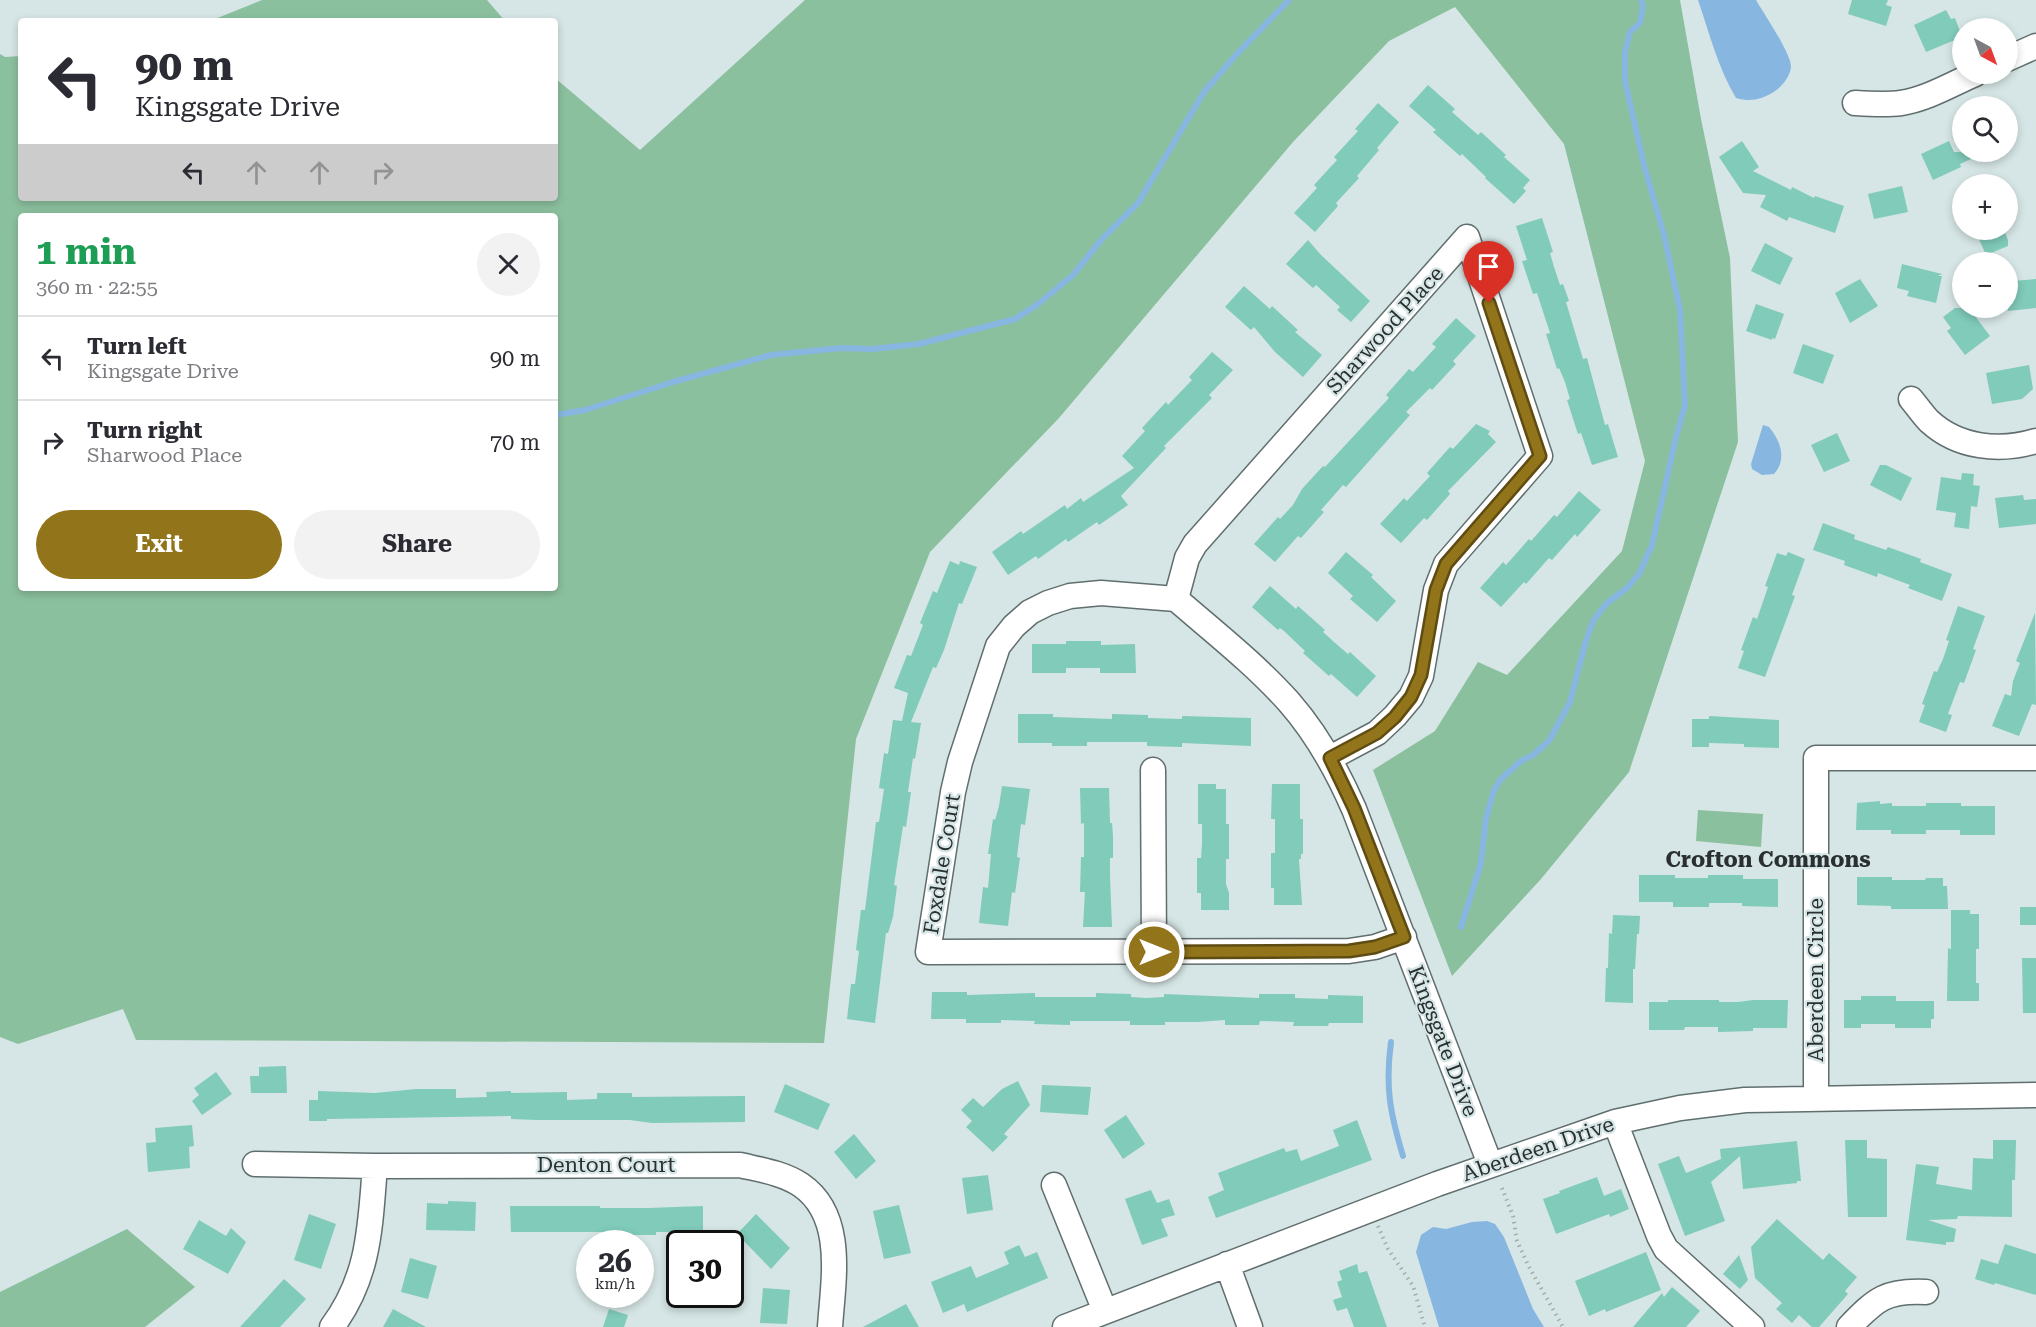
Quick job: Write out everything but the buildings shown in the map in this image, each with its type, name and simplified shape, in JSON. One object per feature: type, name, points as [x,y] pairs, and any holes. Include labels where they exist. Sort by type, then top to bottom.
[{"type":"street","points":[[2018,54],[2036,46]]},
{"type":"street","points":[[1855,103],[1882,105],[1904,103],[1952,84]]},
{"type":"street","name":"Sharwood Place","points":[[1176,599],[1187,558],[1195,544],[1467,237],[1540,456],[1446,564],[1436,590],[1421,675],[1411,697],[1395,717],[1377,733],[1330,758]]},
{"type":"street","points":[[1911,399],[1929,421],[1943,432],[1960,440],[1981,446],[2005,448],[2036,441]]},
{"type":"street","name":"Foxdale Court","points":[[1176,599],[1101,593],[1070,596],[1030,612],[1014,626],[998,646],[955,782],[928,952],[1349,951],[1375,947],[1404,937]]},
{"type":"street","name":"Kingsgate Drive","points":[[1176,599],[1289,702],[1330,758],[1354,808],[1490,1164]]},
{"type":"street","name":"Aberdeen Circle","points":[[1816,1098],[1816,758],[2036,758]]},
{"type":"street","points":[[1153,770],[1154,952]]},
{"type":"street","name":"Aberdeen Drive","points":[[1065,1327],[1490,1164],[1615,1122],[1680,1108],[1745,1100],[2036,1095]]},
{"type":"street","points":[[1615,1122],[1666,1249],[1752,1327]]},
{"type":"street","name":"Denton Court","points":[[255,1164],[740,1165],[787,1178],[801,1185],[816,1198],[827,1216],[834,1254],[830,1327]]},
{"type":"street","points":[[332,1327],[348,1304],[368,1245],[375,1166]]},
{"type":"street","points":[[1054,1185],[1105,1311]]},
{"type":"street","points":[[1227,1264],[1250,1327]]},
{"type":"street","points":[[1849,1327],[1867,1308],[1884,1297],[1903,1291],[1926,1292]]},
{"type":"path","points":[[1502,1188],[1513,1216],[1517,1241],[1527,1266],[1563,1327]]},
{"type":"path","points":[[1370,1209],[1388,1249],[1413,1286],[1425,1327]]},
{"type":"green space","points":[[262,0],[487,0],[502,18],[217,18]]},
{"type":"green space","points":[[805,0],[1680,0],[1701,119],[1730,258],[1738,442],[1629,772],[1541,879],[1452,976],[1373,770],[1435,731],[1478,662],[1507,675],[1622,551],[1645,461],[1564,144],[1455,7],[1389,41],[1293,142],[1059,418],[930,552],[856,739],[824,1043],[136,1040],[123,1009],[18,1044],[0,1037],[0,54],[5,57],[18,56],[18,201],[558,201],[558,81],[640,150]]},
{"type":"green space","points":[[1698,810],[1763,814],[1761,847],[1696,841]]},
{"type":"green space","points":[[127,1229],[195,1287],[145,1327],[0,1327],[0,1292]]},
{"type":"water","points":[[1698,0],[1756,0],[1790,61],[1789,75],[1779,88],[1759,99],[1736,98],[1719,62]]},
{"type":"water","points":[[1763,425],[1769,427],[1773,432],[1781,451],[1780,463],[1774,474],[1762,475],[1752,469],[1751,464]]},
{"type":"water","points":[[1487,1221],[1495,1224],[1504,1237],[1533,1309],[1544,1327],[1439,1327],[1416,1252],[1421,1235],[1433,1227],[1446,1229],[1472,1222]]},
{"type":"waterway","points":[[558,414],[585,410],[673,382],[771,355],[919,344],[1015,319],[1038,304],[1073,275],[1102,239],[1138,203],[1204,92],[1289,0]]},
{"type":"waterway","points":[[1461,927],[1481,863],[1486,818],[1494,790],[1501,779],[1521,761],[1533,755],[1549,741],[1570,702],[1593,621],[1606,604],[1627,588],[1639,574],[1652,545],[1685,405],[1680,310],[1664,235],[1644,165],[1625,81],[1625,52],[1630,32],[1640,23],[1643,5],[1641,0]]},
{"type":"waterway","points":[[1391,1042],[1390,1099],[1403,1156]]},
{"type":"district","name":"Crofton Commons","points":[[1768,859]]},
{"type":"route","points":[[1154,952],[1349,951],[1375,947],[1404,937],[1354,808],[1330,758],[1377,733],[1395,717],[1411,697],[1421,675],[1436,590],[1446,564],[1540,456],[1489,303]]}]
